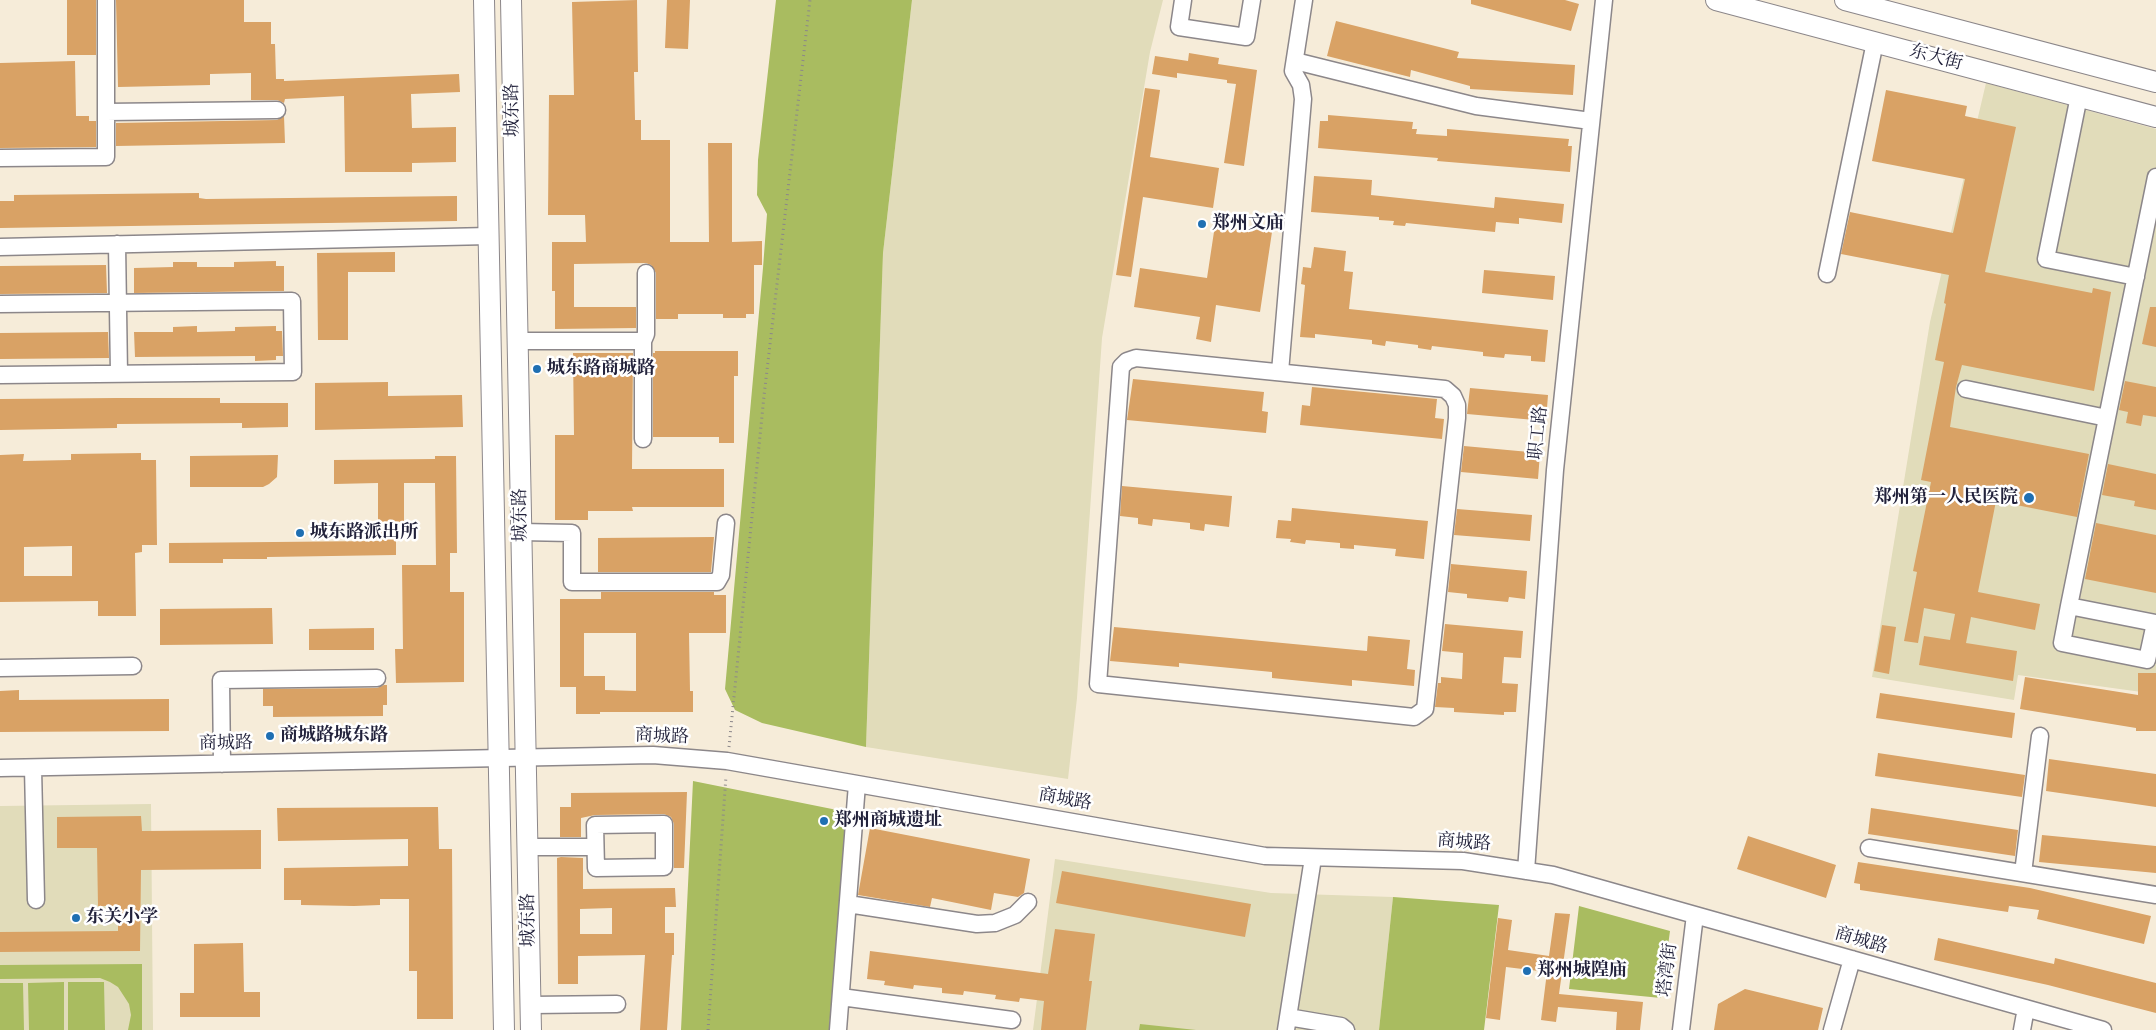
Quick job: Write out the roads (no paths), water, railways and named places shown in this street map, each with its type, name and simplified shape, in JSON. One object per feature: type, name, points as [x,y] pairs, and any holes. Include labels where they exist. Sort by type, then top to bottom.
[{"type":"main road","name":"城东路","points":[[484,0],[504,1030]]},
{"type":"main road","name":"城东路","points":[[511,0],[531,1030]]},
{"type":"main road","name":"东大街","points":[[1716,0],[2156,117]]},
{"type":"main road","name":"东大街","points":[[1845,0],[1872,4],[2156,82]]},
{"type":"street","points":[[0,158],[106,156],[106,0]]},
{"type":"street","points":[[1183,0],[1179,27],[1246,37],[1252,0]]},
{"type":"street","points":[[1280,372],[1303,99],[1301,84],[1293,71],[1304,0]]},
{"type":"street","name":"职工路","points":[[1526,870],[1556,470],[1604,0]]},
{"type":"street","points":[[1827,274],[1875,42]]},
{"type":"street","points":[[1295,61],[1476,106],[1591,121]]},
{"type":"street","points":[[2079,96],[2046,259],[2136,277]]},
{"type":"street","points":[[106,112],[277,110]]},
{"type":"street","points":[[2069,606],[2155,623],[2147,660],[2062,643],[2069,606],[2156,177]]},
{"type":"street","points":[[0,247],[489,236]]},
{"type":"street","points":[[117,244],[119,374]]},
{"type":"street","points":[[643,439],[643,341],[646,334],[646,273]]},
{"type":"street","points":[[0,304],[292,301],[293,372],[0,375]]},
{"type":"street","points":[[518,341],[643,341]]},
{"type":"street","points":[[1136,358],[1280,372],[1445,389],[1453,396],[1457,418],[1425,710],[1414,718],[1098,684],[1121,367],[1127,360],[1136,358]]},
{"type":"street","points":[[1966,389],[2107,418]]},
{"type":"street","points":[[522,532],[572,532],[572,582],[717,582],[721,575],[726,522]]},
{"type":"street","points":[[0,668],[133,666]]},
{"type":"street","points":[[222,764],[221,680],[377,678]]},
{"type":"street","points":[[2023,873],[2040,736]]},
{"type":"street","name":"商城路","points":[[0,768],[653,755],[727,761],[1265,856],[1463,861],[1553,875],[2103,1030]]},
{"type":"street","points":[[33,768],[36,900]]},
{"type":"street","points":[[838,1030],[857,784]]},
{"type":"street","points":[[664,824],[664,868],[596,868],[596,847],[595,825],[664,824]]},
{"type":"street","points":[[528,847],[596,847]]},
{"type":"street","points":[[1869,848],[2156,895]]},
{"type":"street","points":[[1313,858],[1287,1024],[1341,1026],[1346,1030]]},
{"type":"street","points":[[848,904],[977,924],[995,923],[1015,915],[1028,902]]},
{"type":"street","name":"塔湾街","points":[[1680,1030],[1696,915]]},
{"type":"street","points":[[1832,1030],[1852,959]]},
{"type":"street","points":[[841,998],[1012,1020]]},
{"type":"street","points":[[531,1005],[618,1004]]},
{"type":"street","points":[[2022,1030],[2026,1008]]},
{"type":"place","name":"郑州文庙","points":[[1202,224]]},
{"type":"place","name":"城东路商城路","points":[[537,369]]},
{"type":"place","name":"郑州第一人民医院","points":[[2029,498]]},
{"type":"place","name":"城东路派出所","points":[[300,533]]},
{"type":"place","name":"商城路城东路","points":[[270,736]]},
{"type":"place","name":"郑州商城遗址","points":[[824,821]]},
{"type":"place","name":"东关小学","points":[[76,918]]},
{"type":"place","name":"郑州城隍庙","points":[[1527,971]]}]
